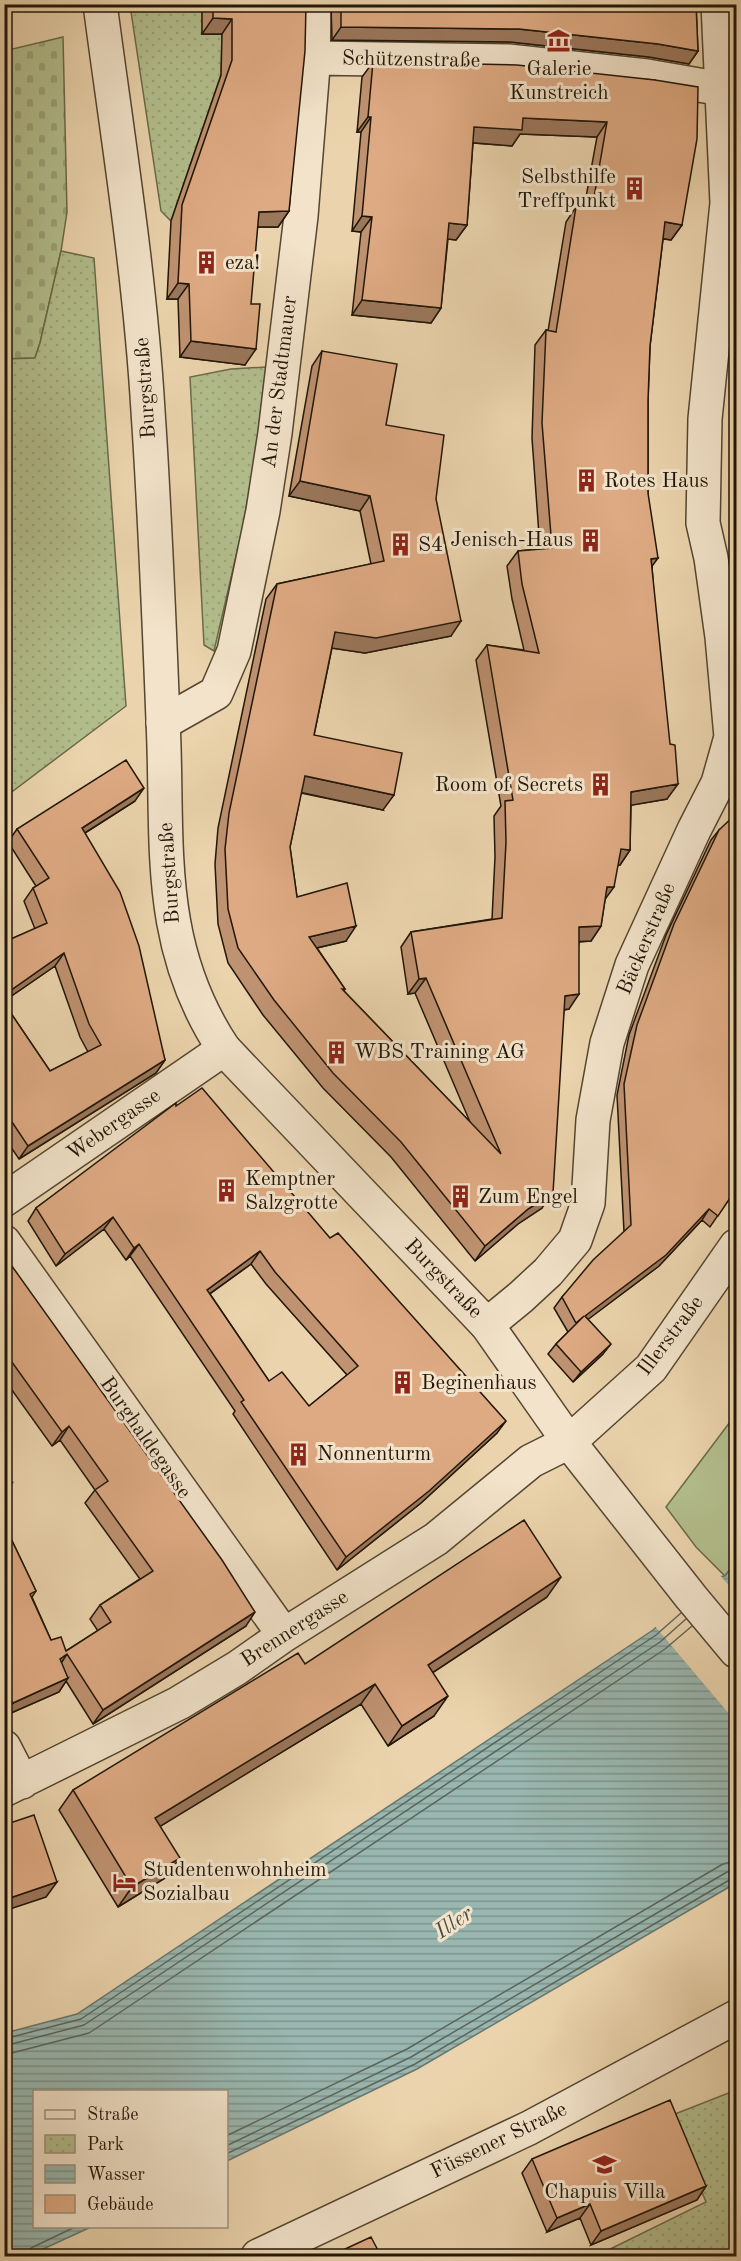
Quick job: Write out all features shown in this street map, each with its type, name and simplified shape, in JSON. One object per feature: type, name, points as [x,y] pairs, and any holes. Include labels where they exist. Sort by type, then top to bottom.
[{"type":"street","name":"Burgstraße","points":[[100,4],[140,303],[148,411],[164,723],[166,878],[174,931],[191,986],[209,1026],[224,1049],[487,1325],[569,1442],[736,1651]]},
{"type":"street","name":"An der Stadtmauer","points":[[164,723],[216,693],[234,651],[275,433],[301,216],[314,58],[314,4]]},
{"type":"street","name":"Bäckerstraße","points":[[487,1325],[548,1272],[574,1240],[588,1203],[593,1120],[607,1043],[632,965],[718,783],[734,740],[711,558],[703,523],[705,419],[728,203],[729,89],[718,4]]},
{"type":"street","name":"Schützenstraße","points":[[314,58],[508,62],[647,76],[729,89]]},
{"type":"street","name":"Webergasse","points":[[4,1200],[224,1049]]},
{"type":"street","name":"Burghaldegasse","points":[[4,1242],[284,1635]]},
{"type":"street","name":"Illerstraße","points":[[569,1442],[651,1368],[736,1246]]},
{"type":"street","name":"Brennergasse","points":[[13,1786],[179,1703],[237,1668],[284,1635],[436,1539],[531,1461],[569,1442]]},
{"type":"street","points":[[4,1747],[13,1786]]},
{"type":"street","name":"Füssener Straße","points":[[258,2256],[529,2128],[736,2017]]},
{"type":"green space","points":[[130,5],[202,5],[202,34],[222,34],[221,75],[171,221],[161,211]]},
{"type":"green space","points":[[63,37],[67,212],[61,251],[35,358],[5,359],[4,51]]},
{"type":"green space","points":[[61,251],[94,258],[126,706],[5,797],[5,359],[35,358]]},
{"type":"green space","points":[[266,367],[255,457],[243,526],[214,651],[204,645],[190,377],[231,369]]},
{"type":"green space","points":[[736,1414],[736,1561],[725,1576],[696,1547],[666,1507]]},
{"type":"green space","points":[[736,2090],[736,2256],[596,2256],[706,2202],[670,2116]]},
{"type":"water","name":"Iller","points":[[736,1561],[736,1883],[417,2069],[228,2161],[228,2090],[33,2090],[33,2228],[89,2228],[28,2256],[5,2256],[5,2033],[77,2014],[653,1630],[712,1578],[725,1576]]},
{"type":"pier","points":[[719,1574],[736,1594],[736,1722],[654,1625],[710,1575]]},
{"type":"building","points":[[213,4],[306,4],[305,51],[289,211],[259,212],[251,304],[260,304],[256,349],[191,341],[189,284],[178,283],[182,205],[232,60],[232,19],[213,18]]},
{"type":"building","points":[[341,4],[696,4],[698,51],[658,44],[519,29],[341,27]]},
{"type":"building","points":[[373,62],[517,65],[698,87],[697,139],[682,225],[665,222],[650,346],[648,401],[648,493],[658,558],[651,559],[670,744],[675,745],[678,784],[631,792],[630,850],[621,849],[614,887],[607,887],[601,926],[579,927],[579,994],[565,996],[553,1193],[528,1209],[485,1246],[401,1142],[333,1073],[274,1000],[238,948],[228,909],[225,849],[229,813],[277,584],[384,561],[370,496],[300,481],[322,351],[397,364],[386,425],[444,435],[436,499],[461,621],[376,638],[335,632],[314,735],[402,753],[394,795],[305,776],[290,847],[297,897],[347,883],[356,926],[309,937],[345,989],[342,989],[501,1154],[426,978],[419,979],[411,932],[502,918],[506,842],[505,801],[513,800],[487,645],[539,653],[522,584],[518,551],[552,548],[542,423],[546,330],[556,332],[576,207],[592,209],[607,122],[523,118],[522,130],[474,127],[467,225],[449,223],[441,308],[362,300],[372,217],[362,216],[371,117],[368,117]]},
{"type":"building","points":[[126,760],[144,788],[82,828],[120,892],[139,946],[165,1060],[28,1146],[4,1110],[4,1003],[50,1071],[101,1045],[89,1024],[64,953],[4,995],[4,942],[47,923],[33,888],[49,878],[17,829]]},
{"type":"building","points":[[736,814],[736,1189],[718,1216],[709,1209],[666,1255],[585,1316],[611,1344],[581,1372],[556,1344],[584,1316],[576,1323],[562,1297],[593,1260],[631,1225],[624,1084],[637,1025],[674,924],[719,830]]},
{"type":"building","points":[[202,1088],[330,1238],[338,1233],[506,1421],[429,1491],[346,1557],[241,1402],[244,1400],[139,1244],[134,1248],[113,1217],[65,1254],[36,1208],[176,1103],[176,1106]],"holes":[[[260,1251],[275,1272],[358,1366],[309,1406],[282,1372],[269,1381],[207,1290]]]},
{"type":"building","points":[[4,1255],[222,1560],[255,1612],[103,1710],[67,1654],[60,1659],[68,1678],[13,1703],[4,1690],[4,1524],[36,1591],[30,1594],[51,1640],[61,1637],[66,1651],[111,1622],[100,1605],[153,1571],[95,1490],[108,1481],[69,1426],[62,1432],[4,1351]]},
{"type":"building","points":[[4,1466],[12,1483],[4,1486]]},
{"type":"building","points":[[524,1520],[561,1577],[428,1665],[448,1696],[402,1726],[375,1684],[155,1818],[180,1858],[132,1887],[73,1790],[298,1653],[305,1664]]},
{"type":"building","points":[[34,1815],[57,1882],[4,1900],[4,1825]]},
{"type":"building","points":[[670,2100],[706,2186],[601,2231],[590,2204],[557,2218],[532,2159]]},
{"type":"building","points":[[371,2237],[381,2256],[330,2256]]},
{"type":"place","name":"Galerie Kunstreich","points":[[559,41]]},
{"type":"place","name":"Selbsthilfe Treffpunkt","points":[[634,189]]},
{"type":"place","name":"eza!","points":[[207,263]]},
{"type":"place","name":"Rotes Haus","points":[[586,481]]},
{"type":"place","name":"Jenisch-Haus","points":[[591,540]]},
{"type":"place","name":"S4","points":[[400,545]]},
{"type":"place","name":"Room of Secrets","points":[[601,785]]},
{"type":"place","name":"WBS Training AG","points":[[336,1052]]},
{"type":"place","name":"Kemptner Salzgrotte","points":[[227,1191]]},
{"type":"place","name":"Zum Engel","points":[[460,1197]]},
{"type":"place","name":"Beginenhaus","points":[[403,1383]]},
{"type":"place","name":"Nonnenturm","points":[[299,1454]]},
{"type":"place","name":"Studentenwohnheim Sozialbau","points":[[125,1882]]},
{"type":"place","name":"Chapuis Villa","points":[[605,2164]]}]
